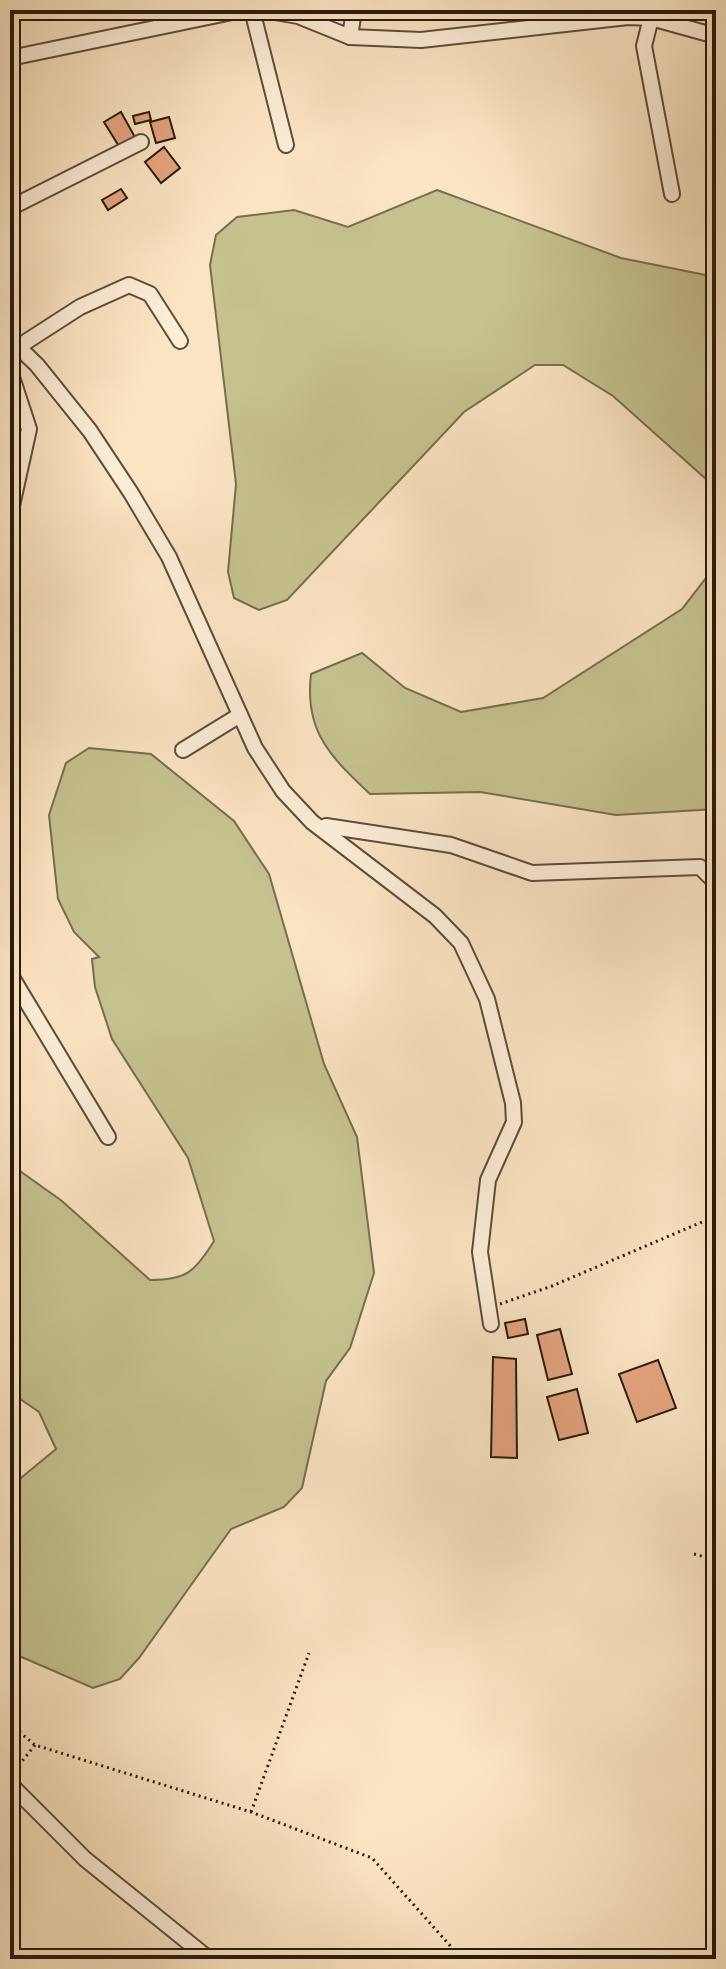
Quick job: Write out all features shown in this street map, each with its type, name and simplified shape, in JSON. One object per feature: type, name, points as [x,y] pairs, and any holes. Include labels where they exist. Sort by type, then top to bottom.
[{"type":"street","points":[[153,10],[156,25]]},
{"type":"street","points":[[10,58],[156,25],[242,10]]},
{"type":"street","points":[[252,10],[286,145]]},
{"type":"street","points":[[263,10],[298,16],[350,37],[421,40],[628,17],[651,18],[716,36]]},
{"type":"street","points":[[350,37],[354,10]]},
{"type":"street","points":[[651,18],[644,46],[672,194]]},
{"type":"street","points":[[10,208],[141,142]]},
{"type":"street","points":[[180,341],[150,294],[129,285],[80,307],[14,343],[90,431],[131,493],[175,570],[255,748],[283,791],[312,822],[435,916],[461,943],[487,999],[504,1061],[514,1122],[488,1180],[480,1252],[491,1324]]},
{"type":"street","points":[[10,371],[29,429],[10,515]]},
{"type":"street","points":[[183,750],[240,715]]},
{"type":"street","points":[[312,822],[341,830],[451,845],[532,873],[716,864]]},
{"type":"street","points":[[700,867],[716,883]]},
{"type":"street","points":[[10,974],[108,1137]]},
{"type":"street","points":[[10,1784],[85,1859],[209,1959]]},
{"type":"path","points":[[489,1307],[552,1286],[716,1216]]},
{"type":"path","points":[[694,1554],[716,1560]]},
{"type":"path","points":[[251,1812],[309,1653]]},
{"type":"path","points":[[10,1724],[35,1745],[251,1812],[372,1858],[462,1959]]},
{"type":"path","points":[[10,1777],[35,1745]]},
{"type":"path","points":[[10,1954],[17,1959]]},
{"type":"shaded area","points":[[437,190],[621,258],[716,277],[716,488],[613,396],[563,365],[535,365],[464,412],[287,600],[259,610],[234,598],[228,572],[236,484],[210,265],[216,235],[237,217],[294,210],[348,227]]},
{"type":"shaded area","points":[[716,565],[716,809],[616,815],[480,792],[370,794],[332,755],[316,728],[310,694],[311,674],[362,653],[405,688],[461,712],[543,698],[682,609]]},
{"type":"shaded area","points":[[89,748],[151,754],[234,821],[269,874],[324,1064],[357,1137],[374,1273],[350,1348],[326,1381],[302,1488],[284,1507],[231,1529],[139,1658],[120,1679],[93,1688],[10,1652],[10,1487],[56,1449],[39,1412],[10,1392],[10,1164],[62,1201],[150,1280],[173,1278],[188,1272],[214,1241],[188,1158],[112,1039],[95,987],[92,959],[99,957],[74,932],[58,899],[49,815],[66,763]]},
{"type":"building","points":[[121,112],[136,139],[120,148],[104,122]]},
{"type":"building","points":[[149,112],[151,120],[135,124],[133,116]]},
{"type":"building","points":[[169,117],[175,138],[156,143],[150,122]]},
{"type":"building","points":[[164,147],[180,168],[161,183],[145,162]]},
{"type":"building","points":[[121,189],[127,198],[108,210],[102,200]]},
{"type":"building","points":[[525,1319],[528,1334],[508,1338],[505,1323]]},
{"type":"building","points":[[560,1329],[572,1374],[548,1380],[537,1335]]},
{"type":"building","points":[[493,1357],[516,1359],[517,1458],[491,1457]]},
{"type":"building","points":[[658,1360],[676,1408],[637,1422],[619,1374]]},
{"type":"building","points":[[577,1389],[588,1433],[559,1440],[547,1397]]}]
